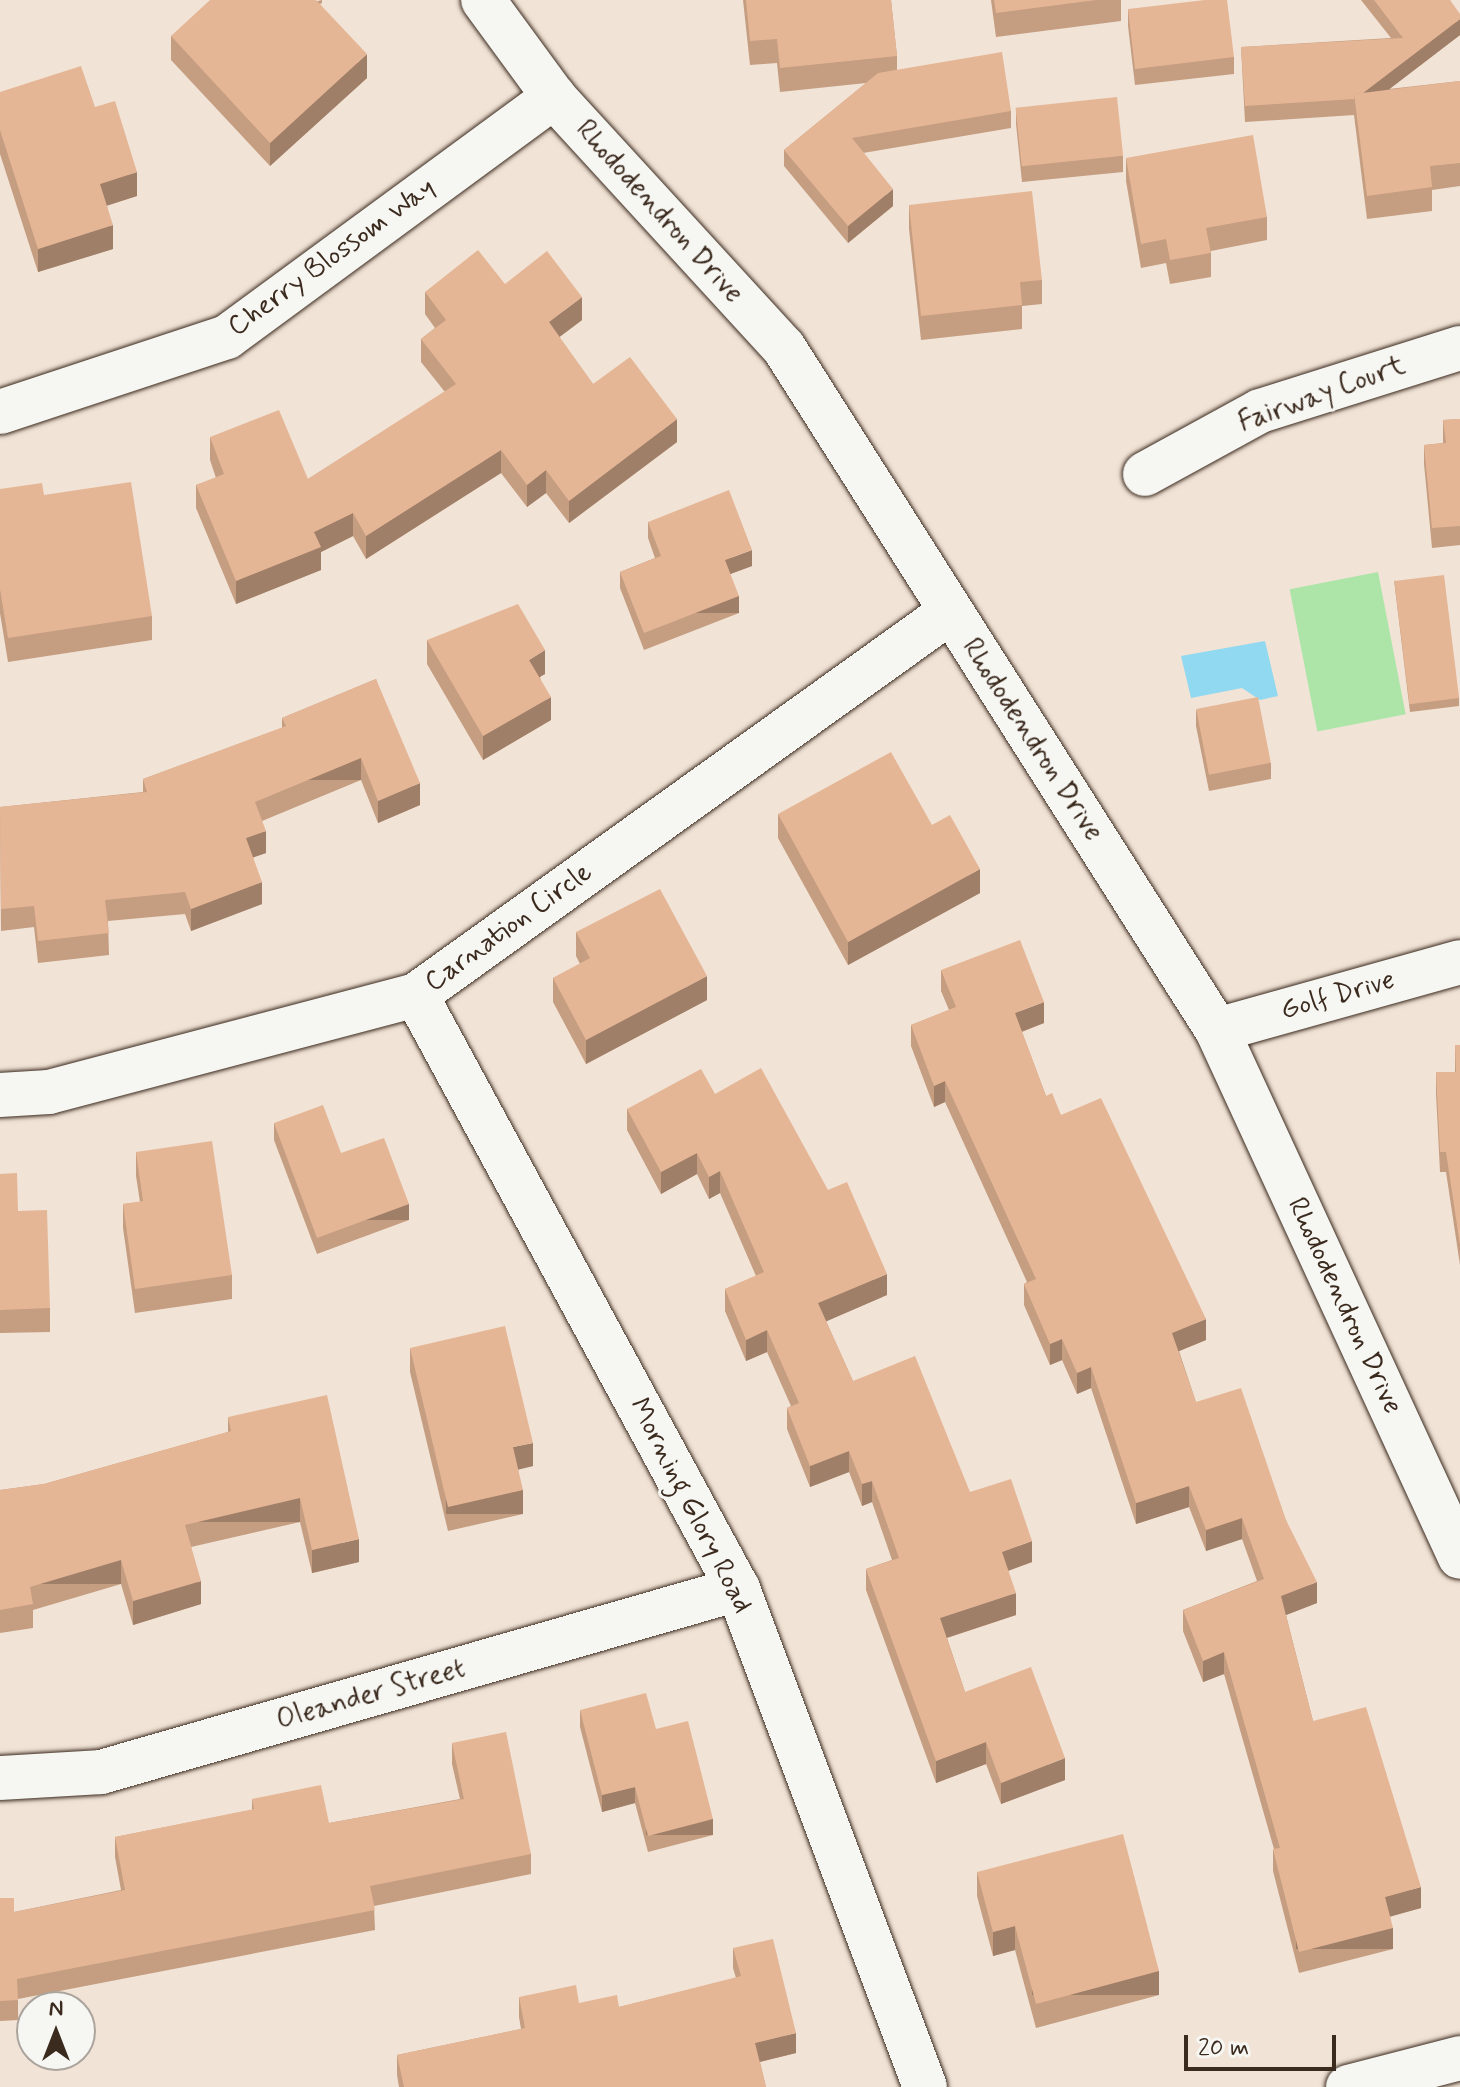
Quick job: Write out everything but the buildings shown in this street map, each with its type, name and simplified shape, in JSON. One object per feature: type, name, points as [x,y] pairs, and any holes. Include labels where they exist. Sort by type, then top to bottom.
[{"type":"street","name":"Rhododendron Drive","points":[[483,0],[554,97],[784,348],[1217,1030],[1460,1557]]},
{"type":"street","name":"Cherry Blossom Way","points":[[0,412],[227,337],[554,97]]},
{"type":"street","name":"Fairway Court","points":[[1145,474],[1260,411],[1460,348]]},
{"type":"street","name":"Carnation Circle","points":[[0,1095],[49,1092],[416,995],[950,612]]},
{"type":"street","name":"Golf Drive","points":[[1217,1030],[1460,962]]},
{"type":"street","name":"Morning Glory Road","points":[[416,995],[738,1589],[925,2087]]},
{"type":"street","name":"Oleander Street","points":[[0,1778],[101,1772],[738,1589]]},
{"type":"street","points":[[1348,2087],[1460,2058]]},
{"type":"green space","points":[[1378,572],[1406,714],[1317,732],[1290,589]]},
{"type":"water","points":[[1265,641],[1278,696],[1260,700],[1242,688],[1191,698],[1181,656]]}]
